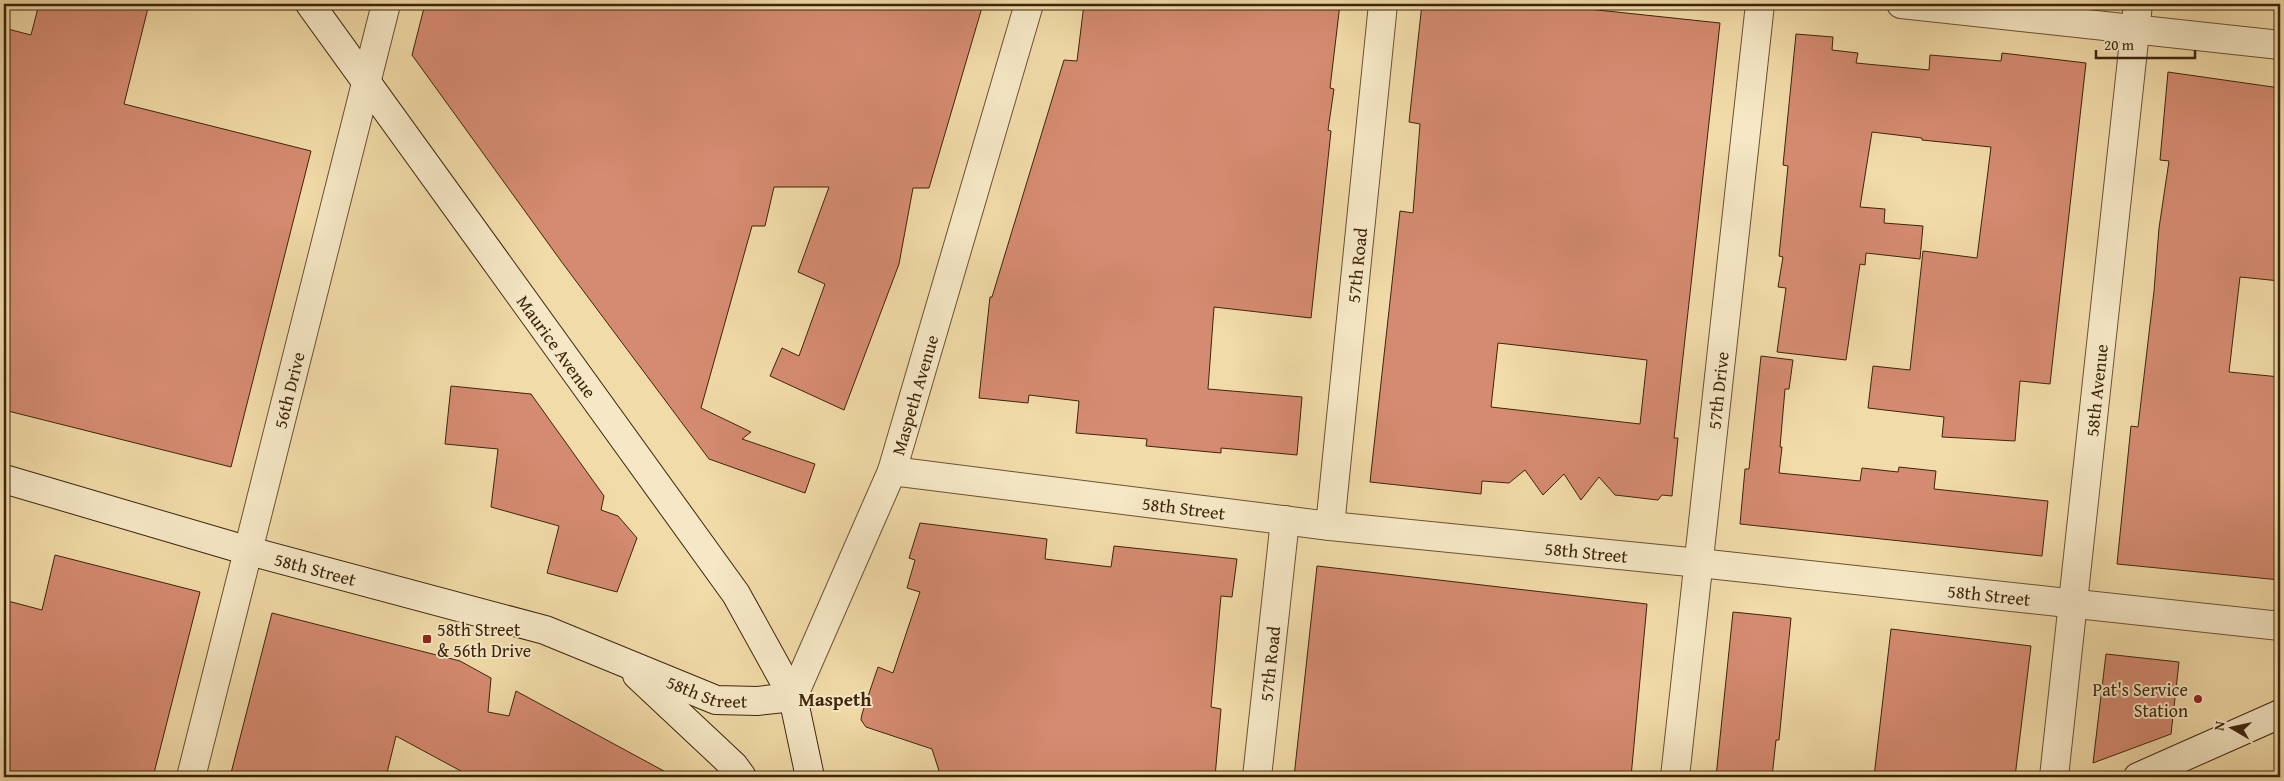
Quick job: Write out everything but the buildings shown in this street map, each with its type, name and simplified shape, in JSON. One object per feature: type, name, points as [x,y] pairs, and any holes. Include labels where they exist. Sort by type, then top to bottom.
[{"type":"street","name":"Maurice Avenue","points":[[310,4],[736,594],[793,697]]},
{"type":"street","name":"56th Drive","points":[[191,777],[250,550],[386,4]]},
{"type":"street","name":"Maspeth Avenue","points":[[793,697],[892,472],[1029,4]]},
{"type":"street","name":"57th Road","points":[[1330,526],[1383,4]]},
{"type":"street","name":"57th Drive","points":[[1675,777],[1760,4]]},
{"type":"street","points":[[1901,4],[2137,16],[2280,45]]},
{"type":"street","name":"58th Avenue","points":[[2054,777],[2137,16]]},
{"type":"street","name":"58th Street","points":[[892,472],[1330,526],[1699,563],[2280,626]]},
{"type":"street","name":"58th Street","points":[[4,479],[250,550],[545,630],[716,700],[757,701],[793,697]]},
{"type":"street","name":"57th Road","points":[[1256,777],[1285,520]]},
{"type":"street","name":"58th Street","points":[[625,664],[734,774]]},
{"type":"street","points":[[793,697],[810,777]]},
{"type":"street","points":[[2138,777],[2280,714]]},
{"type":"place","name":"58th Street & 56th Drive","points":[[427,639]]},
{"type":"place","name":"Pat's Service Station","points":[[2198,699]]},
{"type":"district","name":"Maspeth","points":[[835,699]]}]
